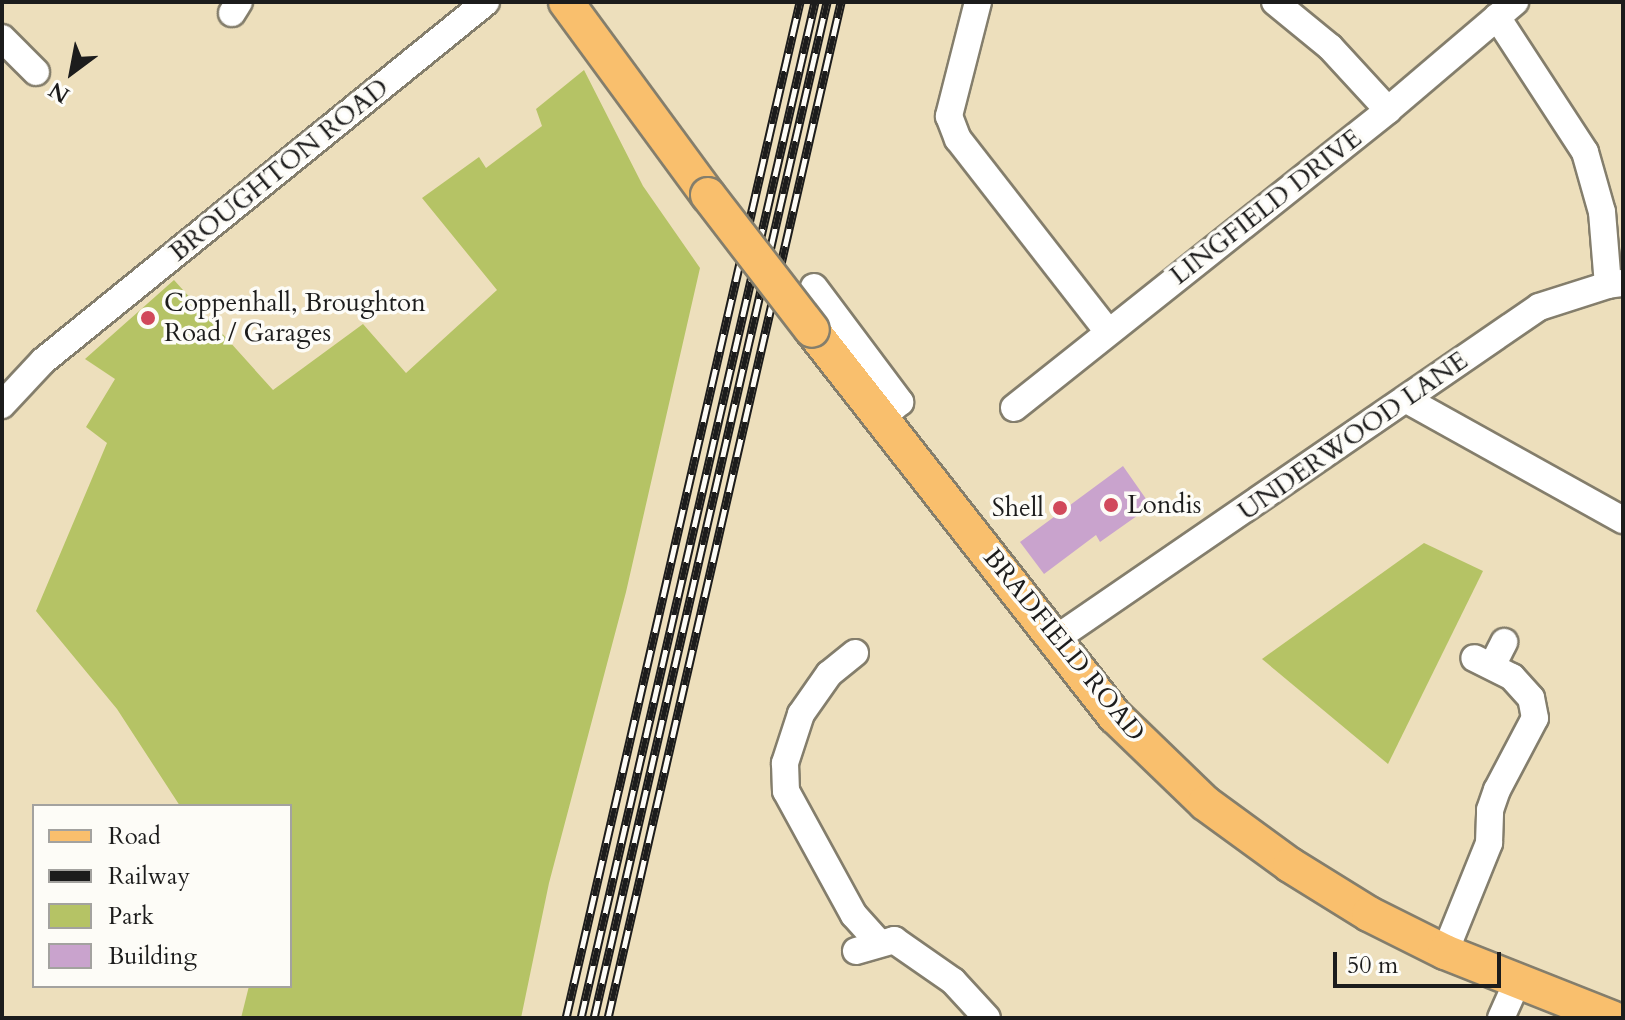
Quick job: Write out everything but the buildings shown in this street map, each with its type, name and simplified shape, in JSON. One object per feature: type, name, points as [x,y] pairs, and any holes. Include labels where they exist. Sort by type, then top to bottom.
[{"type":"main road","name":"BRADFIELD ROAD","points":[[566,2],[708,195],[1115,716],[1205,803],[1290,865],[1369,914],[1445,952],[1612,1018]]},
{"type":"street","name":"BROUGHTON ROAD","points":[[2,405],[43,361],[486,2]]},
{"type":"street","points":[[978,2],[949,116],[958,139],[1108,332]]},
{"type":"street","points":[[1275,2],[1330,47],[1388,110]]},
{"type":"street","points":[[1506,10],[1585,152],[1602,212],[1615,284]]},
{"type":"street","name":"LINGFIELD DRIVE","points":[[1014,408],[1388,110],[1506,10]]},
{"type":"street","points":[[2,38],[36,72]]},
{"type":"street","name":"UNDERWOOD LANE","points":[[1054,640],[1539,307],[1615,284]]},
{"type":"street","points":[[814,287],[900,402],[883,417]]},
{"type":"street","points":[[1407,400],[1623,520]]},
{"type":"street","points":[[1445,952],[1489,843],[1490,810],[1497,790],[1535,718],[1535,708],[1523,688],[1483,662],[1504,642]]},
{"type":"street","points":[[855,653],[822,682],[801,714],[785,763],[786,791],[854,915],[867,947],[894,940],[953,981],[987,1018]]},
{"type":"street","points":[[1501,1018],[1518,980]]},
{"type":"green space","points":[[584,70],[643,186],[700,268],[626,592],[549,883],[521,1018],[241,1018],[248,988],[292,988],[292,804],[179,804],[117,709],[36,611],[107,443],[86,427],[115,379],[85,359],[174,280],[273,390],[363,324],[406,373],[497,290],[422,198],[479,157],[486,168],[542,126],[536,109]]},
{"type":"green space","points":[[1424,543],[1483,571],[1388,764],[1262,659]]},
{"type":"railway","points":[[566,1018],[800,2]]},
{"type":"railway","points":[[581,1018],[815,2]]},
{"type":"railway","points":[[594,1018],[827,2]]},
{"type":"railway","points":[[608,1018],[841,2]]},
{"type":"place","name":"Coppenhall, Broughton Road / Garages","points":[[148,318]]},
{"type":"place","name":"Londis","points":[[1111,505]]},
{"type":"place","name":"Shell","points":[[1060,508]]}]
